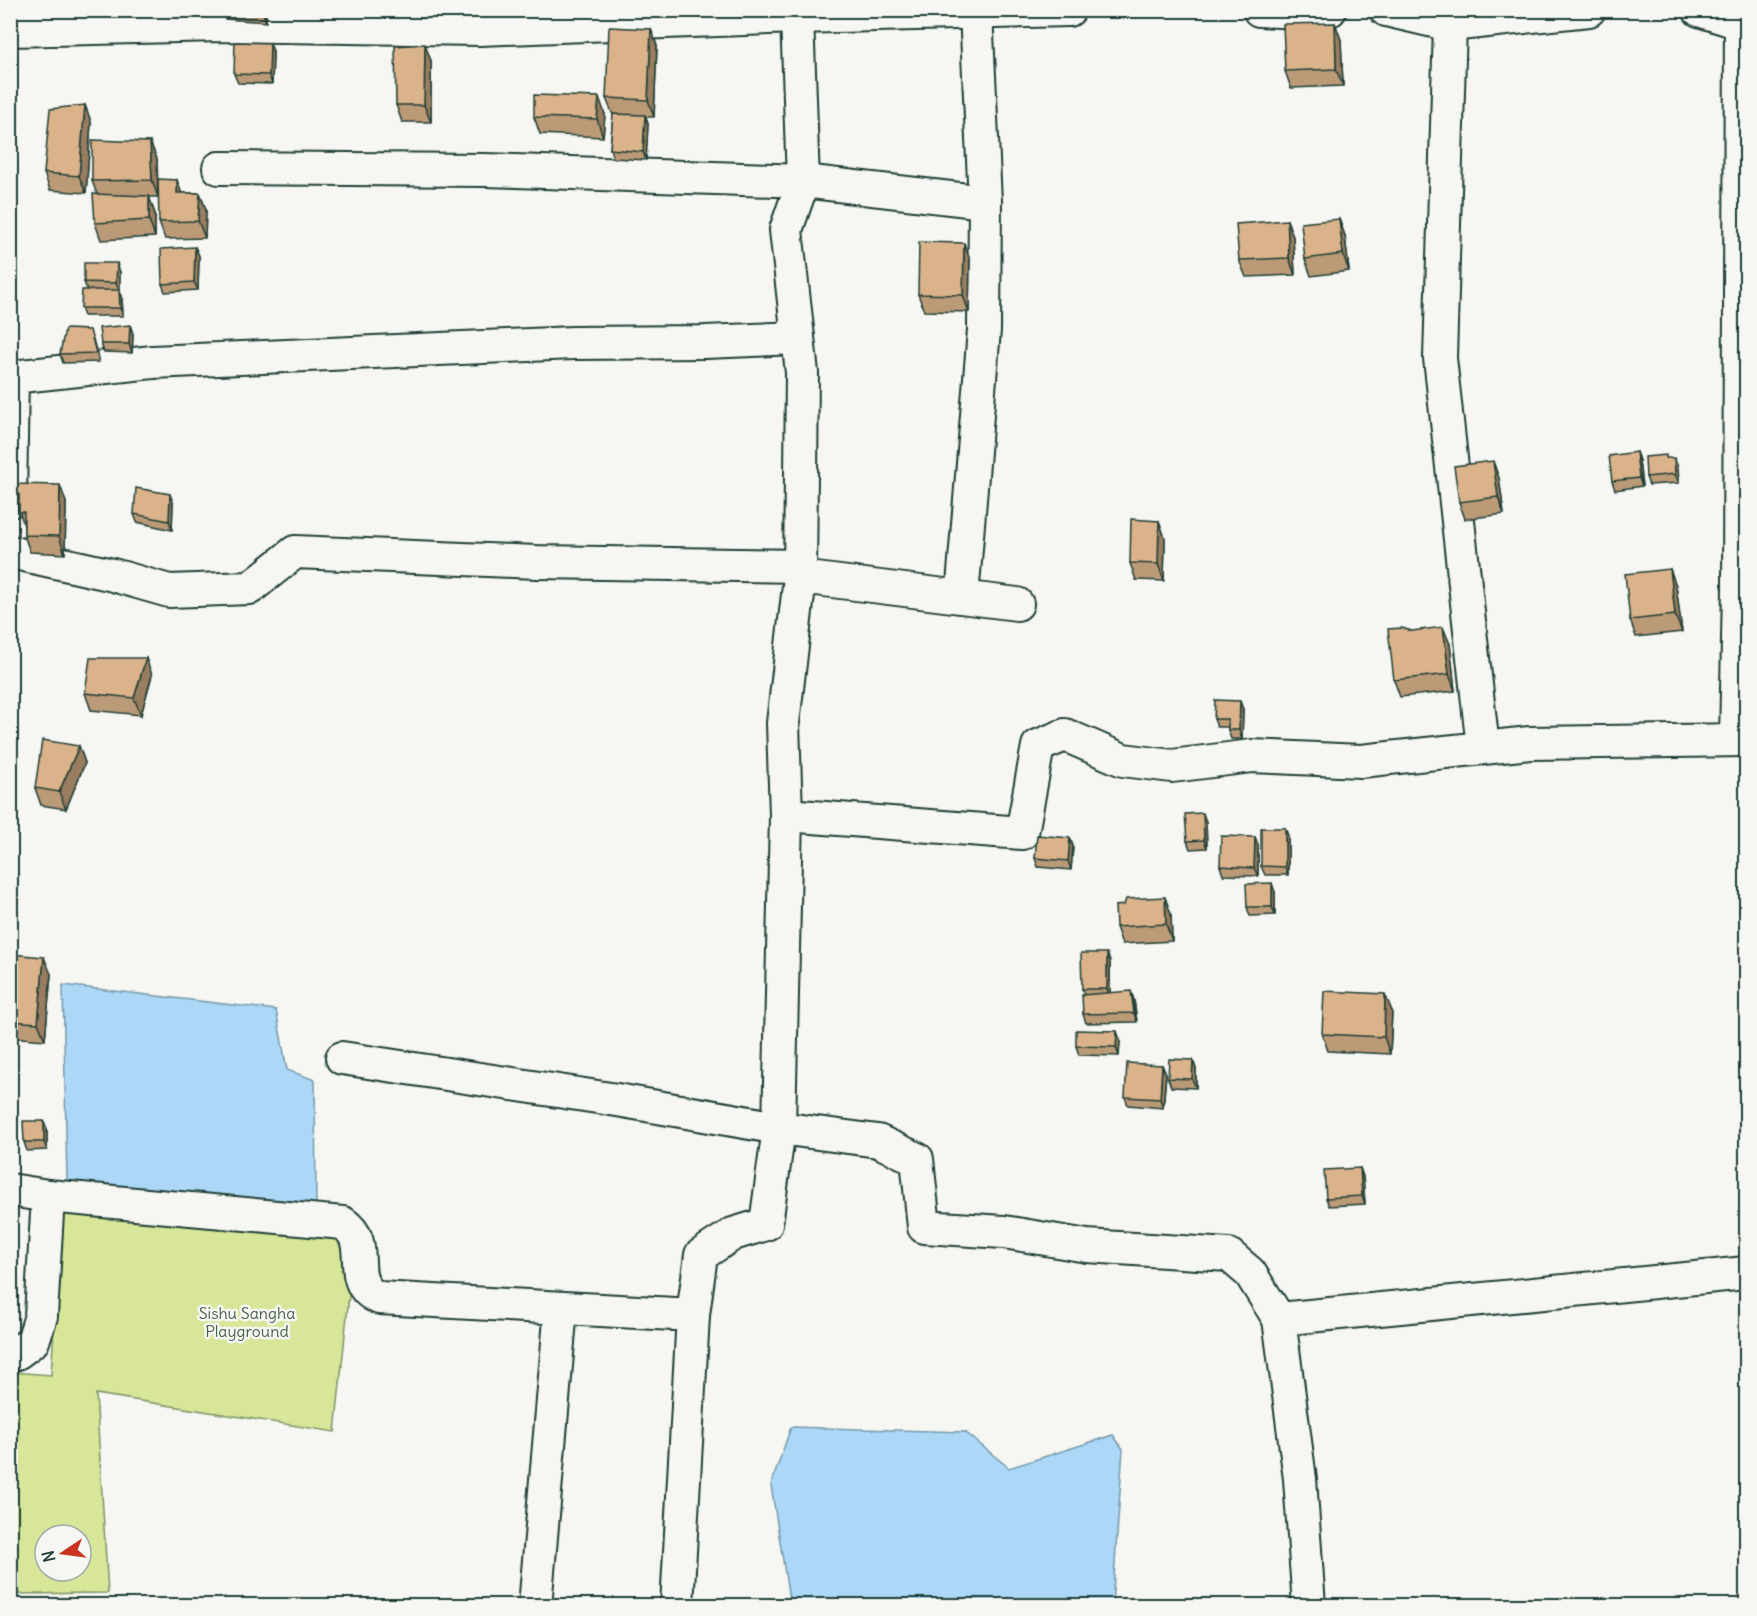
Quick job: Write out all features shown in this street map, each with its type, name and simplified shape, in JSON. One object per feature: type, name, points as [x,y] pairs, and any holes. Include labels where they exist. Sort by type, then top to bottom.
[{"type":"street","points":[[23,23],[480,29],[868,13],[1069,10]]},
{"type":"street","points":[[1259,10],[1322,13],[1330,10]]},
{"type":"street","points":[[1386,10],[1450,25],[1589,10]]},
{"type":"street","points":[[786,815],[1022,833],[1038,746],[1065,735],[1123,760],[1172,766],[1252,756],[1361,761],[1530,743],[1741,740],[1738,588],[1743,173],[1740,17],[1699,10]]},
{"type":"street","points":[[962,597],[984,330],[985,202],[976,12]]},
{"type":"street","points":[[677,1605],[693,1315],[700,1255],[733,1234],[766,1224],[779,1128],[786,815],[783,723],[800,572],[802,373],[786,230],[803,181],[797,16]]},
{"type":"street","points":[[1450,25],[1440,358],[1483,748]]},
{"type":"street","points":[[219,168],[485,170],[803,181],[985,202]]},
{"type":"street","points":[[10,501],[11,369],[573,343],[705,342],[798,338]]},
{"type":"street","points":[[10,552],[113,575],[169,591],[250,588],[296,552],[800,572],[1017,604]]},
{"type":"street","points":[[342,1058],[617,1100],[779,1128],[878,1141],[917,1159],[924,1227],[1004,1232],[1087,1246],[1228,1255],[1250,1273],[1279,1319],[1300,1479],[1309,1605]]},
{"type":"street","points":[[10,1190],[48,1196],[343,1223],[355,1235],[366,1290],[379,1298],[693,1315]]},
{"type":"street","points":[[10,1353],[17,1353],[33,1341],[41,1316],[48,1196]]},
{"type":"street","points":[[1279,1319],[1746,1273]]},
{"type":"street","points":[[536,1605],[561,1308]]},
{"type":"green space","name":"Sishu Sangha Playground","points":[[62,1209],[355,1237],[335,1432],[96,1394],[108,1593],[11,1594],[10,1372],[51,1375]]},
{"type":"water","points":[[63,985],[276,1010],[287,1070],[315,1080],[316,1209],[67,1181]]},
{"type":"water","points":[[791,1427],[965,1432],[1009,1468],[1113,1435],[1123,1449],[1112,1605],[790,1605],[771,1485]]},
{"type":"building","points":[[1335,23],[1336,69],[1285,71],[1283,24]]},
{"type":"building","points":[[609,27],[651,29],[648,100],[606,98]]},
{"type":"building","points":[[235,42],[270,43],[269,75],[234,74]]},
{"type":"building","points":[[425,44],[424,105],[396,105],[395,46]]},
{"type":"building","points":[[534,95],[599,97],[597,119],[534,117]]},
{"type":"building","points":[[85,105],[79,176],[44,173],[50,109]]},
{"type":"building","points":[[613,114],[645,115],[643,152],[610,149]]},
{"type":"building","points":[[92,140],[150,142],[152,180],[92,181]]},
{"type":"building","points":[[158,179],[177,180],[177,193],[200,193],[198,221],[159,222]]},
{"type":"building","points":[[93,194],[149,196],[149,220],[95,223]]},
{"type":"building","points":[[1339,219],[1343,254],[1305,259],[1301,223]]},
{"type":"building","points":[[1287,220],[1289,258],[1239,260],[1236,224]]},
{"type":"building","points":[[919,242],[964,243],[963,295],[918,294]]},
{"type":"building","points":[[195,247],[194,282],[162,284],[161,249]]},
{"type":"building","points":[[84,263],[117,263],[116,283],[84,282]]},
{"type":"building","points":[[82,290],[119,290],[120,308],[81,308]]},
{"type":"building","points":[[130,325],[129,344],[101,344],[99,328]]},
{"type":"building","points":[[65,329],[90,330],[96,353],[60,354]]},
{"type":"building","points":[[1636,452],[1639,478],[1612,481],[1609,456]]},
{"type":"building","points":[[1666,455],[1666,458],[1674,458],[1675,474],[1646,477],[1645,457]]},
{"type":"building","points":[[1493,461],[1498,497],[1459,502],[1454,466]]},
{"type":"building","points":[[11,484],[60,485],[59,536],[24,535],[24,512],[19,512],[19,494],[11,493]]},
{"type":"building","points":[[136,488],[170,494],[169,521],[134,514]]},
{"type":"building","points":[[1131,519],[1159,521],[1158,564],[1130,563]]},
{"type":"building","points":[[1670,569],[1675,615],[1630,620],[1625,574]]},
{"type":"building","points":[[1443,627],[1449,674],[1394,680],[1388,629],[1402,628],[1412,631]]},
{"type":"building","points":[[90,658],[146,658],[134,698],[85,693]]},
{"type":"building","points":[[1215,700],[1240,701],[1239,730],[1228,730],[1228,719],[1214,719]]},
{"type":"building","points":[[42,740],[79,746],[59,792],[35,788]]},
{"type":"building","points":[[1203,813],[1204,840],[1187,841],[1185,814]]},
{"type":"building","points":[[1261,828],[1285,828],[1285,867],[1261,866]]},
{"type":"building","points":[[1037,835],[1070,838],[1068,861],[1035,858]]},
{"type":"building","points":[[1221,836],[1255,837],[1254,868],[1220,866]]},
{"type":"building","points":[[1272,883],[1272,907],[1247,907],[1246,884]]},
{"type":"building","points":[[1165,897],[1166,924],[1116,927],[1115,906],[1124,905],[1126,899]]},
{"type":"building","points":[[1081,953],[1107,953],[1107,989],[1082,989]]},
{"type":"building","points":[[10,954],[44,957],[38,1023],[10,1021]]},
{"type":"building","points":[[1131,991],[1134,1013],[1083,1014],[1082,995]]},
{"type":"building","points":[[1324,991],[1385,994],[1384,1037],[1322,1034]]},
{"type":"building","points":[[1076,1030],[1117,1031],[1116,1047],[1076,1046]]},
{"type":"building","points":[[1169,1059],[1193,1060],[1192,1079],[1168,1078]]},
{"type":"building","points":[[1127,1063],[1162,1065],[1160,1099],[1125,1097]]},
{"type":"building","points":[[23,1121],[44,1121],[44,1142],[24,1142]]},
{"type":"building","points":[[1360,1168],[1362,1196],[1326,1198],[1324,1170]]}]
